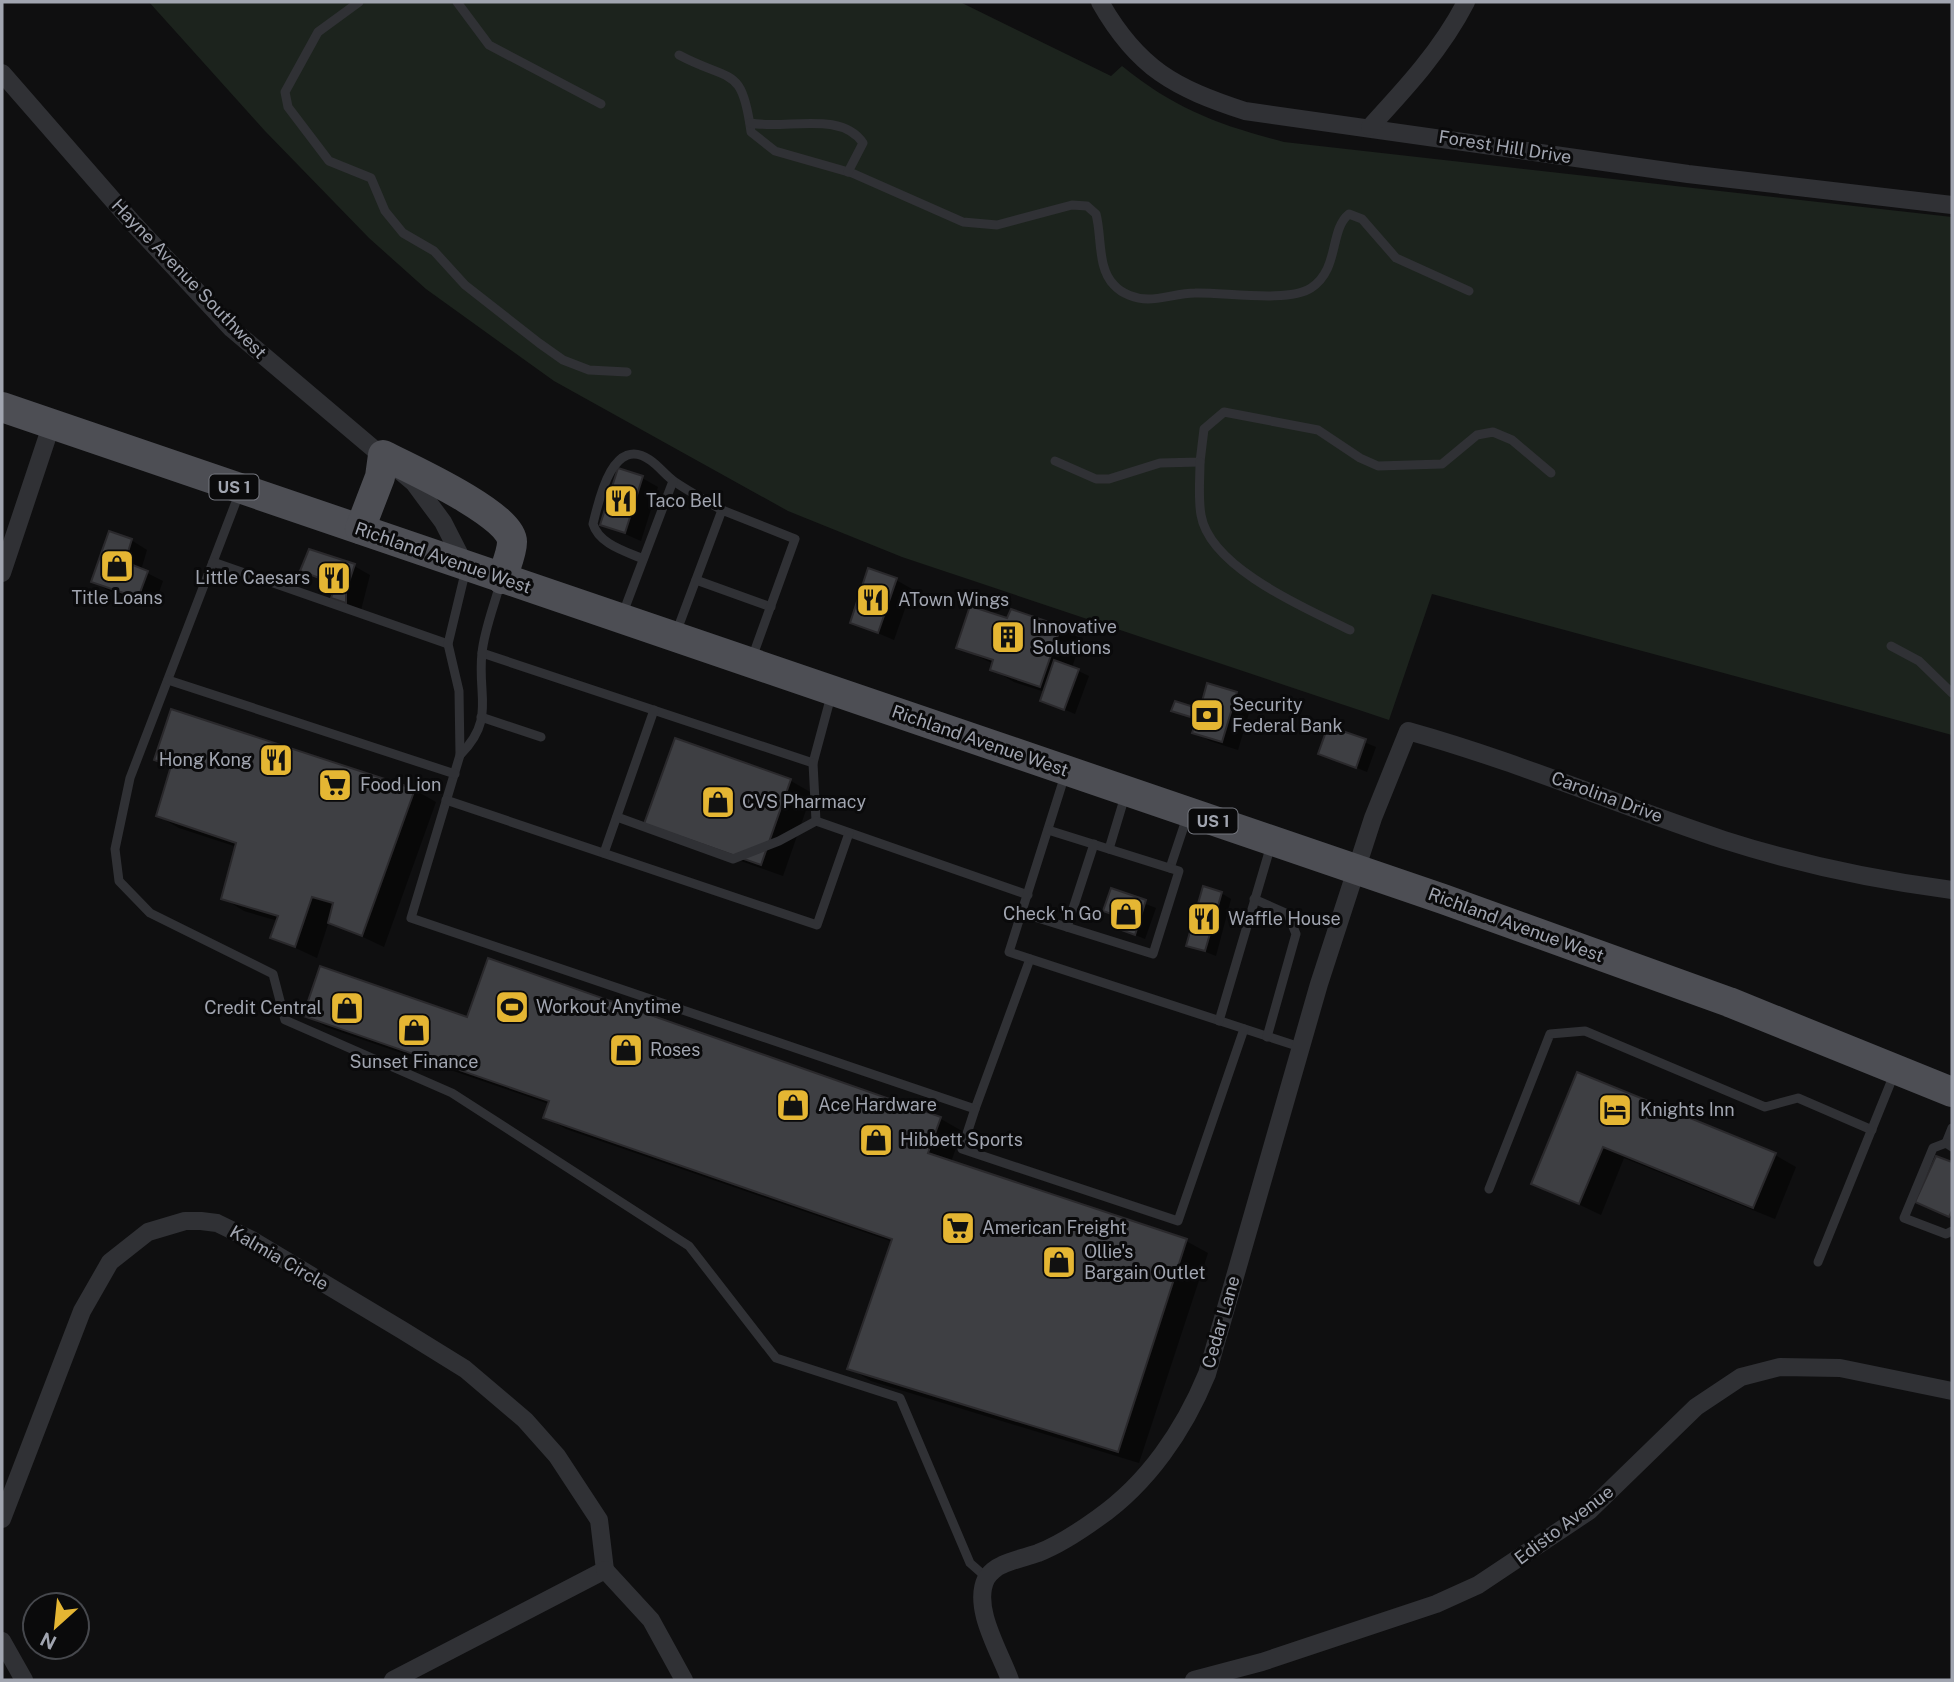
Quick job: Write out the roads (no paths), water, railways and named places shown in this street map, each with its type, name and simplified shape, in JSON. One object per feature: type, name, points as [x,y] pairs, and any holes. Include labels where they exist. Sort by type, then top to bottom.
[{"type":"main road","name":"Richland Avenue West","points":[[2,407],[51,426],[1357,870],[1729,1002],[1952,1093]]},
{"type":"main road","points":[[360,529],[380,477],[383,455],[465,498],[506,526],[512,542],[502,579]]},
{"type":"street","name":"Forest Hill Drive","points":[[1100,2],[1145,61],[1175,85],[1245,111],[1303,122],[1370,127],[1701,176],[1952,205]]},
{"type":"street","points":[[1370,127],[1430,59],[1455,24],[1466,2]]},
{"type":"street","name":"Hayne Avenue Southwest","points":[[2,73],[132,222],[232,329],[383,455],[427,499],[466,567]]},
{"type":"street","points":[[2,573],[51,426]]},
{"type":"street","name":"Carolina Drive","points":[[1357,870],[1373,818],[1408,730],[1572,784],[1725,840],[1874,880],[1952,890]]},
{"type":"street","name":"Cedar Lane","points":[[987,1578],[1003,1564],[1042,1552],[1108,1511],[1148,1472],[1184,1423],[1207,1374],[1300,1048],[1357,870]]},
{"type":"street","name":"Kalmia Circle","points":[[2,1519],[82,1311],[110,1262],[148,1232],[164,1226],[201,1221],[217,1223],[250,1239],[402,1330],[465,1369],[525,1420],[557,1456],[599,1520],[605,1570]]},
{"type":"street","name":"Edisto Avenue","points":[[1194,1680],[1262,1662],[1424,1609],[1478,1585],[1589,1511],[1696,1406],[1741,1377],[1780,1367],[1840,1368],[1952,1391]]},
{"type":"street","points":[[393,1680],[605,1570],[651,1620],[684,1680]]},
{"type":"street","points":[[987,1578],[981,1601],[1010,1680]]},
{"type":"street","points":[[2,1641],[24,1680]]},
{"type":"lane","points":[[359,2],[318,32],[305,51],[285,92],[288,107],[312,135],[328,161],[371,178],[385,211],[403,233],[434,251],[465,285],[539,343],[563,360],[589,370],[627,372]]},
{"type":"lane","points":[[457,2],[489,45],[507,57],[530,65],[601,104]]},
{"type":"lane","points":[[679,55],[716,74],[736,79],[744,90],[751,132],[775,151],[848,172],[955,219],[978,225],[1024,220],[1072,205],[1087,206],[1097,214],[1105,271],[1120,290],[1135,297],[1149,299],[1194,293],[1293,294],[1310,289],[1329,269],[1340,225],[1349,214],[1362,219],[1396,258],[1469,291]]},
{"type":"lane","points":[[750,122],[785,127],[834,123],[855,131],[863,143],[848,172]]},
{"type":"lane","points":[[1350,630],[1277,592],[1226,556],[1210,537],[1201,517],[1200,462],[1204,429],[1224,412],[1318,430],[1360,458],[1378,466],[1442,464],[1477,435],[1493,432],[1512,440],[1551,473]]},
{"type":"lane","points":[[643,559],[596,533],[594,519],[612,467],[624,456],[637,454],[649,459],[673,481],[722,510],[795,539],[751,663]]},
{"type":"lane","points":[[1055,461],[1096,479],[1108,479],[1160,463],[1200,462]]},
{"type":"lane","points":[[621,619],[673,481]]},
{"type":"lane","points":[[241,489],[130,778],[116,849],[119,881],[150,913],[273,974],[285,1020],[452,1093],[689,1246],[776,1358],[900,1398],[970,1563],[987,1578]]},
{"type":"lane","points":[[675,637],[722,510]]},
{"type":"lane","points":[[213,562],[448,644]]},
{"type":"lane","points":[[466,567],[448,644],[459,691],[460,755],[411,918],[975,1109]]},
{"type":"lane","points":[[460,755],[478,737],[484,694],[482,653],[502,579]]},
{"type":"lane","points":[[696,580],[771,607]]},
{"type":"lane","points":[[1891,646],[1919,661],[1952,693]]},
{"type":"lane","points":[[482,653],[813,763]]},
{"type":"lane","points":[[168,680],[455,774]]},
{"type":"lane","points":[[816,821],[813,763],[832,690]]},
{"type":"lane","points":[[604,853],[654,710]]},
{"type":"lane","points":[[481,717],[541,737]]},
{"type":"lane","points":[[1066,771],[1009,952],[1300,1048]]},
{"type":"lane","points":[[1109,849],[1126,791]]},
{"type":"lane","points":[[446,800],[817,925],[849,833]]},
{"type":"lane","points":[[1170,868],[1188,812]]},
{"type":"lane","points":[[617,817],[733,859],[779,841],[816,821],[1028,895]]},
{"type":"lane","points":[[1022,913],[1153,954],[1179,870],[1048,830]]},
{"type":"lane","points":[[1219,1021],[1273,841]]},
{"type":"lane","points":[[1067,927],[1094,844]]},
{"type":"lane","points":[[1254,900],[1288,914],[1294,922],[1296,934],[1267,1037]]},
{"type":"lane","points":[[1030,959],[962,1149],[1178,1221],[1244,1029]]},
{"type":"lane","points":[[1489,1189],[1550,1034],[1585,1031],[1765,1107],[1798,1098],[1872,1130]]},
{"type":"lane","points":[[1818,1262],[1896,1070]]},
{"type":"lane","points":[[1952,1128],[1949,1145],[1933,1147],[1903,1218],[1946,1234],[1952,1231]]},
{"type":"place","name":"Taco Bell","points":[[621,501]]},
{"type":"place","name":"Title Loans","points":[[117,566]]},
{"type":"place","name":"Little Caesars","points":[[334,578]]},
{"type":"place","name":"ATown Wings","points":[[873,600]]},
{"type":"place","name":"Innovative Solutions","points":[[1008,637]]},
{"type":"place","name":"Security Federal Bank","points":[[1207,715]]},
{"type":"place","name":"Hong Kong","points":[[276,760]]},
{"type":"place","name":"Food Lion","points":[[335,785]]},
{"type":"place","name":"CVS Pharmacy","points":[[718,802]]},
{"type":"place","name":"Check 'n Go","points":[[1126,914]]},
{"type":"place","name":"Waffle House","points":[[1204,919]]},
{"type":"place","name":"Workout Anytime","points":[[512,1007]]},
{"type":"place","name":"Credit Central","points":[[347,1008]]},
{"type":"place","name":"Sunset Finance","points":[[414,1030]]},
{"type":"place","name":"Roses","points":[[626,1050]]},
{"type":"place","name":"Ace Hardware","points":[[793,1105]]},
{"type":"place","name":"Knights Inn","points":[[1615,1110]]},
{"type":"place","name":"Hibbett Sports","points":[[876,1140]]},
{"type":"place","name":"American Freight","points":[[958,1228]]},
{"type":"place","name":"Ollie's Bargain Outlet","points":[[1059,1262]]}]
